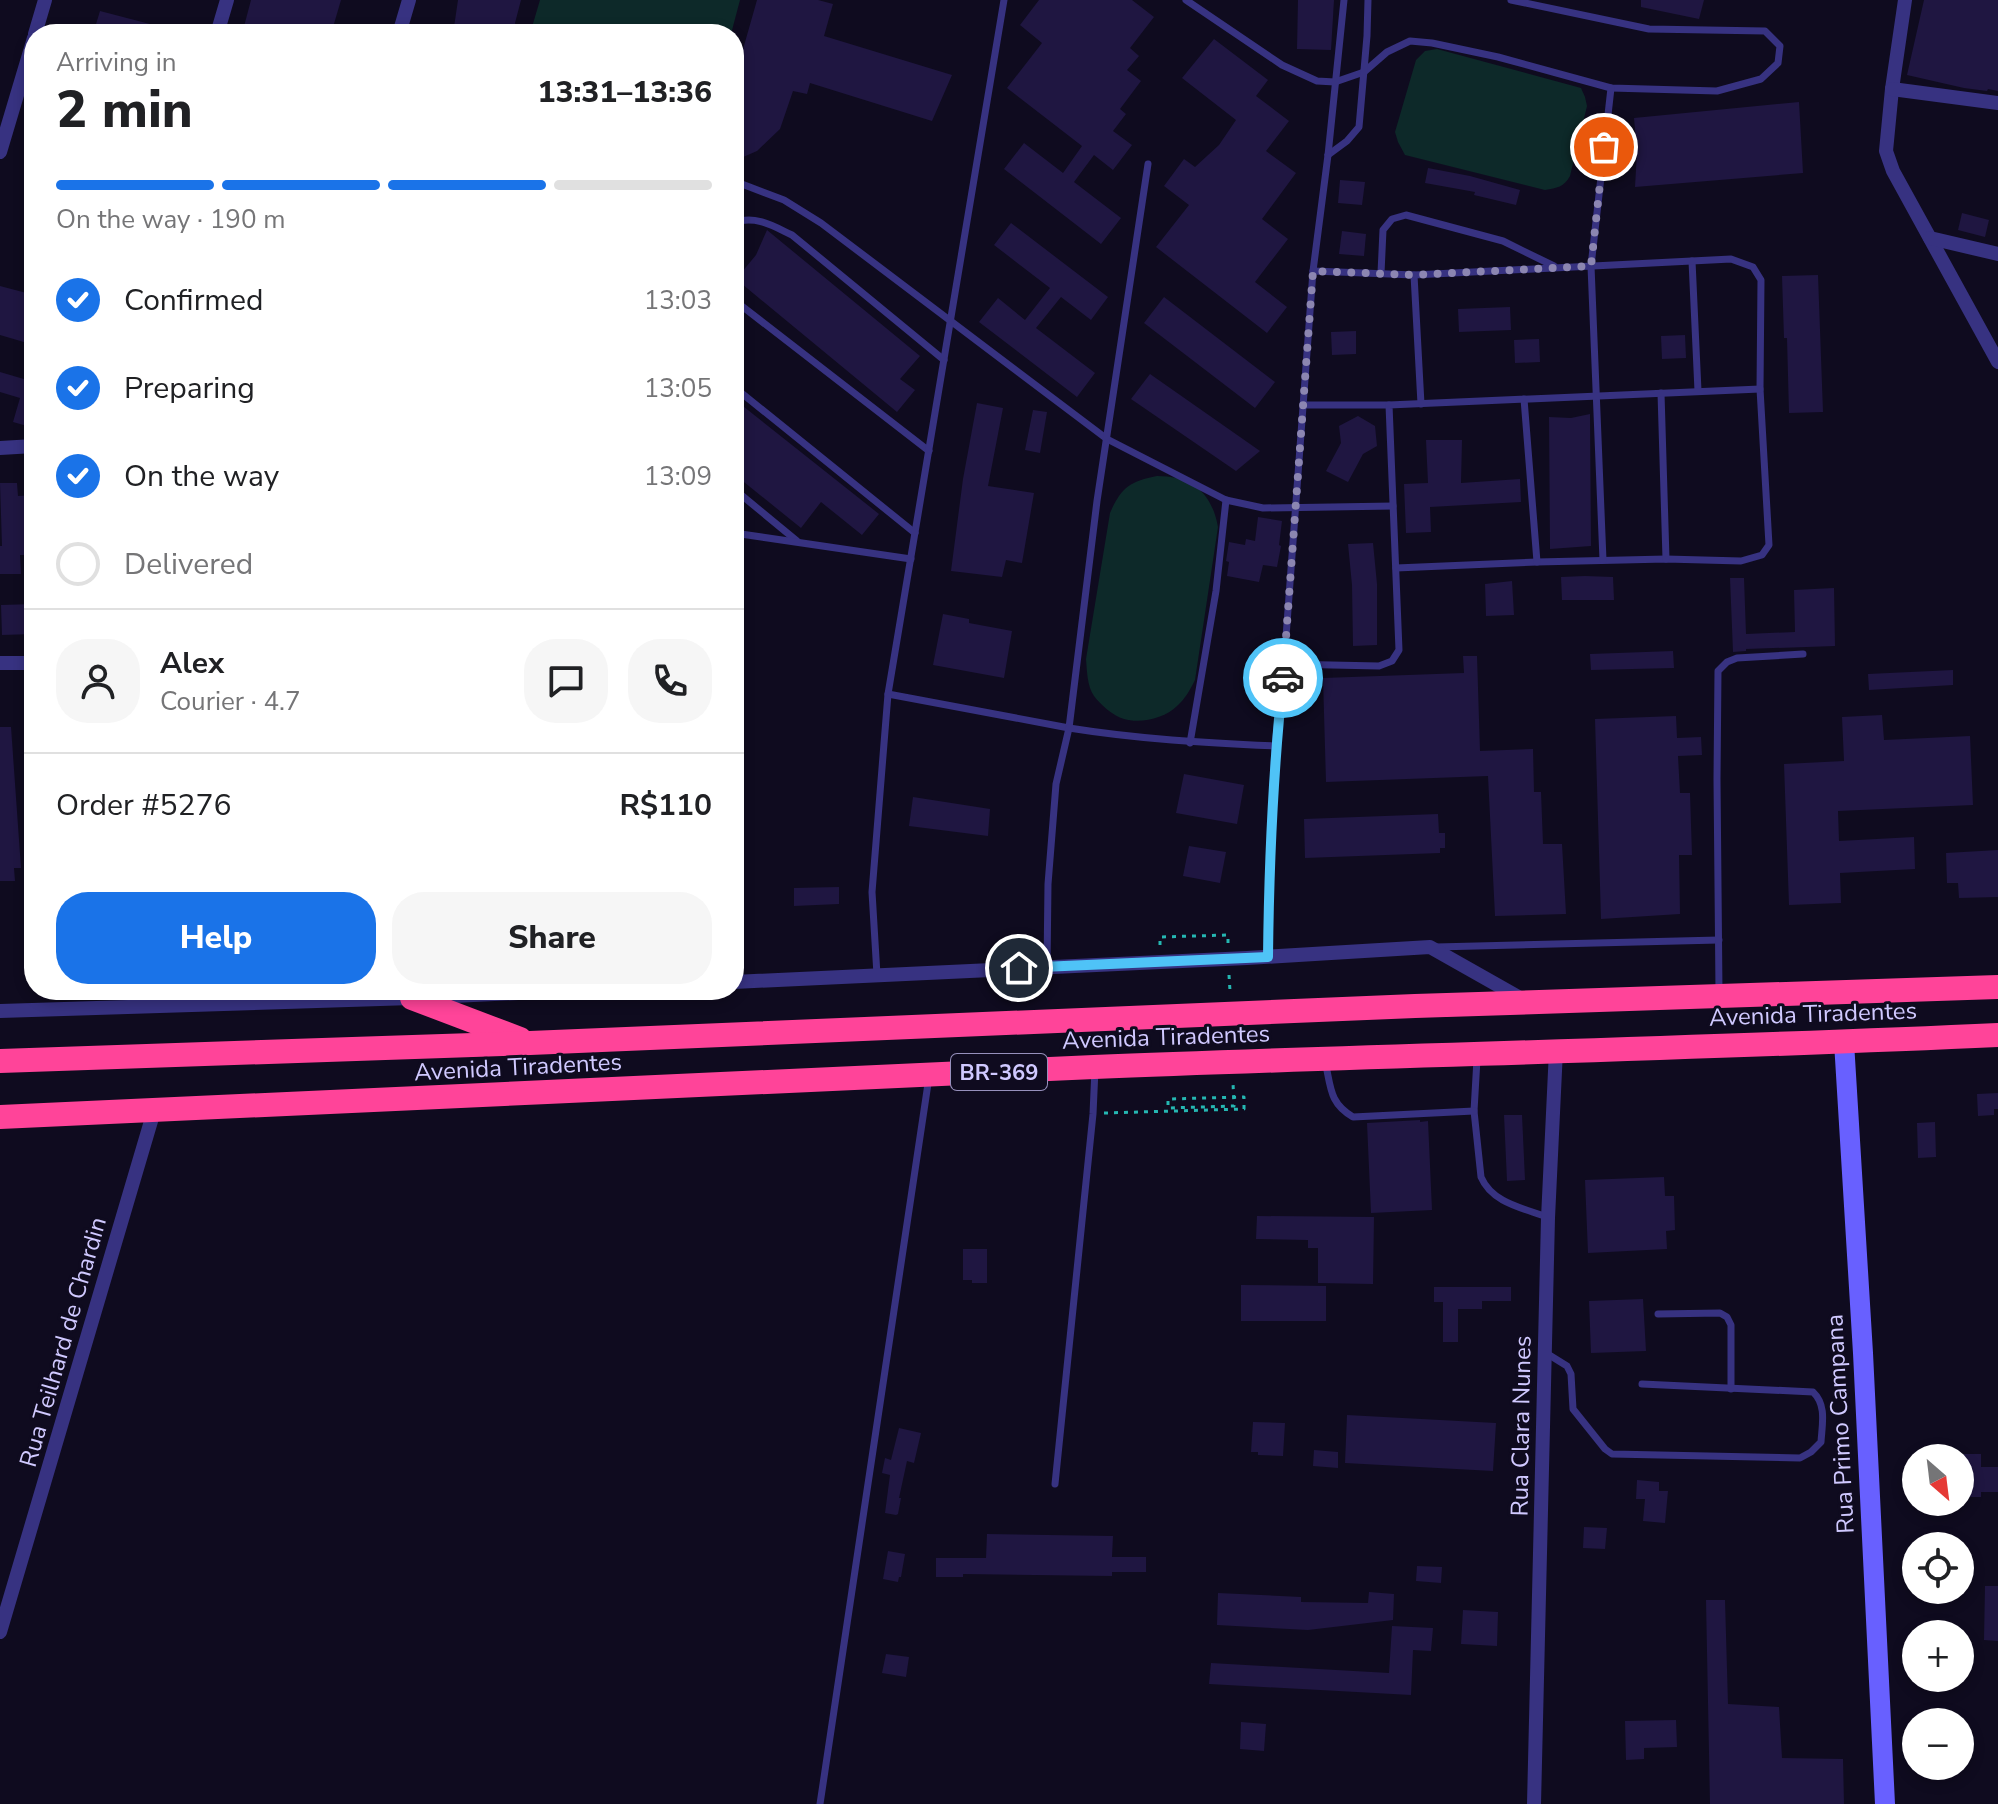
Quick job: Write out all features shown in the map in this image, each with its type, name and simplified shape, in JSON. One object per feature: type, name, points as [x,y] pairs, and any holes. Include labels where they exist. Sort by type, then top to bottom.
[{"type":"highway","name":"Avenida Tiradentes","points":[[0,1061],[1998,987]]},
{"type":"highway","points":[[417,1000],[530,1043]]},
{"type":"highway","name":"Avenida Tiradentes","points":[[0,1117],[1095,1067],[1998,1035]]},
{"type":"street","points":[[38,24],[45,0]]},
{"type":"street","points":[[220,24],[227,0]]},
{"type":"street","points":[[402,24],[409,0]]},
{"type":"street","points":[[1905,0],[1886,151],[1893,171],[1998,362]]},
{"type":"street","points":[[0,152],[24,72]]},
{"type":"street","points":[[1892,89],[1998,103]]},
{"type":"street","points":[[1930,238],[1998,254]]},
{"type":"street","points":[[0,448],[24,447]]},
{"type":"street","points":[[0,663],[24,663]]},
{"type":"street","points":[[744,982],[1430,947],[1529,1003]]},
{"type":"street","points":[[103,1007],[105,1000]]},
{"type":"street","points":[[0,1011],[343,1000]]},
{"type":"street","name":"Rua Primo Campana","points":[[1844,1042],[1885,1804]]},
{"type":"street","name":"Rua Clara Nunes","points":[[1534,1804],[1548,1218],[1556,1050]]},
{"type":"street","name":"Rua Teilhard de Chardin","points":[[0,1632],[154,1111]]},
{"type":"lane","points":[[877,975],[872,892],[888,694],[1004,0]]},
{"type":"lane","points":[[1186,0],[1282,65],[1317,81],[1335,82],[1364,72],[1387,52],[1410,41],[1498,57],[1611,88],[1717,91],[1761,79],[1778,63],[1780,46],[1765,31],[1649,29],[1511,0]]},
{"type":"lane","points":[[1268,957],[1275,746],[1284,664],[1313,271],[1344,0]]},
{"type":"lane","points":[[1328,155],[1359,127],[1368,0]]},
{"type":"lane","points":[[1603,560],[1591,266],[1611,88]]},
{"type":"lane","points":[[1047,967],[1048,884],[1056,784],[1069,728],[1107,439],[1148,164]]},
{"type":"lane","points":[[744,185],[784,200],[821,223],[1107,439],[1226,500],[1263,508],[1393,506]]},
{"type":"lane","points":[[1381,273],[1383,230],[1392,219],[1406,215],[1503,241],[1558,268]]},
{"type":"lane","points":[[744,220],[763,220],[792,235],[944,360]]},
{"type":"lane","points":[[1313,271],[1414,275],[1731,259],[1753,267],[1761,280],[1760,389],[1769,545],[1762,555],[1741,561],[1603,560],[1396,568]]},
{"type":"lane","points":[[1692,261],[1698,391]]},
{"type":"lane","points":[[1414,275],[1421,404]]},
{"type":"lane","points":[[744,308],[929,451]]},
{"type":"lane","points":[[1303,405],[1421,404],[1760,389]]},
{"type":"lane","points":[[1661,393],[1666,559]]},
{"type":"lane","points":[[744,395],[915,533]]},
{"type":"lane","points":[[1524,399],[1537,562]]},
{"type":"lane","points":[[1284,664],[1379,666],[1392,661],[1399,650],[1389,405]]},
{"type":"lane","points":[[744,497],[799,543]]},
{"type":"lane","points":[[1190,743],[1216,591],[1226,500]]},
{"type":"lane","points":[[744,535],[911,559]]},
{"type":"lane","points":[[1719,998],[1718,671],[1737,658],[1803,654]]},
{"type":"lane","points":[[888,694],[1120,736],[1190,743],[1275,746]]},
{"type":"lane","points":[[1430,947],[1719,940]]},
{"type":"lane","points":[[1478,1053],[1474,1111],[1484,1186],[1494,1197],[1548,1218]]},
{"type":"lane","points":[[1325,1059],[1335,1103],[1353,1117],[1474,1111]]},
{"type":"lane","points":[[1055,1484],[1093,1114],[1095,1067]]},
{"type":"lane","points":[[820,1804],[929,1075]]},
{"type":"lane","points":[[1658,1314],[1720,1313],[1727,1317],[1731,1325],[1731,1389]]},
{"type":"lane","points":[[1545,1352],[1567,1366],[1571,1374],[1573,1409],[1612,1454],[1800,1458],[1821,1442],[1821,1400],[1813,1392],[1642,1384]]},
{"type":"path","points":[[1093,1114],[1244,1109],[1244,1097],[1168,1099],[1168,1108],[1234,1106]]},
{"type":"green space","points":[[540,0],[740,0],[734,24],[533,24]]},
{"type":"green space","points":[[1437,49],[1581,88],[1587,106],[1570,176],[1565,183],[1545,190],[1405,155],[1395,132],[1416,60],[1425,51]]},
{"type":"green space","points":[[1157,476],[1180,479],[1198,489],[1211,505],[1218,527],[1195,680],[1185,697],[1172,710],[1152,719],[1138,721],[1111,713],[1094,696],[1086,659],[1110,513],[1118,497],[1128,487]]},
{"type":"building","points":[[251,0],[341,0],[334,24],[245,24]]},
{"type":"building","points":[[458,0],[521,0],[515,24],[454,24]]},
{"type":"building","points":[[757,0],[818,0],[833,4],[824,36],[952,75],[932,121],[810,83],[807,94],[793,91],[780,129],[757,151],[744,157],[744,46]]},
{"type":"building","points":[[1039,0],[1132,0],[1154,17],[1130,48],[1139,56],[1127,70],[1141,81],[1120,109],[1126,114],[1113,131],[1132,145],[1113,170],[1094,155],[1074,182],[1121,218],[1101,244],[1004,169],[1024,143],[1063,173],[1082,146],[1007,88],[1042,43],[1020,25]]},
{"type":"building","points":[[1298,0],[1334,0],[1331,50],[1297,49]]},
{"type":"building","points":[[1641,0],[1704,0],[1699,19],[1641,7]]},
{"type":"building","points":[[1924,0],[1998,0],[1998,91],[1964,88],[1907,75]]},
{"type":"building","points":[[100,11],[150,24],[96,24]]},
{"type":"building","points":[[1214,39],[1268,80],[1256,96],[1289,121],[1266,151],[1296,173],[1262,219],[1288,239],[1255,282],[1287,307],[1267,333],[1156,247],[1189,205],[1164,186],[1184,159],[1195,167],[1219,145],[1236,120],[1182,78]]},
{"type":"building","points":[[1799,102],[1803,173],[1635,187],[1637,152],[1634,118]]},
{"type":"building","points":[[1428,168],[1520,190],[1516,205],[1474,195],[1475,192],[1425,183]]},
{"type":"building","points":[[1340,180],[1365,182],[1362,205],[1338,203]]},
{"type":"building","points":[[1962,213],[1989,220],[1985,237],[1958,230]]},
{"type":"building","points":[[1011,223],[1108,297],[1091,320],[1061,297],[1036,328],[1095,373],[1077,397],[979,322],[998,298],[1025,320],[1050,288],[994,245]]},
{"type":"building","points":[[767,230],[920,356],[900,379],[915,390],[897,412],[744,286],[744,269],[756,255]]},
{"type":"building","points":[[1342,231],[1366,234],[1364,256],[1339,254]]},
{"type":"building","points":[[1818,275],[1823,412],[1789,413],[1782,276]]},
{"type":"building","points":[[0,286],[24,292],[24,342],[0,335]]},
{"type":"building","points":[[1164,297],[1275,382],[1255,408],[1144,323]]},
{"type":"building","points":[[1510,307],[1511,330],[1459,332],[1458,309]]},
{"type":"building","points":[[1356,331],[1356,354],[1332,355],[1331,332]]},
{"type":"building","points":[[1685,335],[1686,358],[1662,359],[1661,336]]},
{"type":"building","points":[[1539,339],[1540,362],[1515,363],[1514,340]]},
{"type":"building","points":[[0,372],[24,379],[24,425],[13,422],[20,398],[0,392]]},
{"type":"building","points":[[1150,374],[1260,451],[1236,471],[1131,399]]},
{"type":"building","points":[[977,403],[1003,408],[988,486],[1034,493],[1022,563],[1006,560],[1002,577],[951,571]]},
{"type":"building","points":[[744,407],[879,514],[862,535],[821,502],[801,528],[744,482]]},
{"type":"building","points":[[1033,410],[1047,412],[1040,453],[1025,450]]},
{"type":"building","points":[[1590,414],[1591,546],[1550,549],[1549,417],[1571,418]]},
{"type":"building","points":[[1358,416],[1375,426],[1377,446],[1363,454],[1348,482],[1326,471],[1341,443],[1339,426]]},
{"type":"building","points":[[1426,440],[1462,440],[1461,483],[1520,479],[1521,502],[1430,507],[1431,532],[1406,533],[1404,484],[1428,483]]},
{"type":"building","points":[[0,483],[17,483],[18,496],[24,496],[21,574],[0,574]]},
{"type":"building","points":[[1258,517],[1282,521],[1277,567],[1263,565],[1259,582],[1227,576],[1229,542],[1245,545],[1246,539],[1255,541]]},
{"type":"building","points":[[1373,543],[1377,645],[1353,646],[1348,544]]},
{"type":"building","points":[[1561,577],[1613,577],[1614,600],[1562,600]]},
{"type":"building","points":[[1730,578],[1744,578],[1746,634],[1795,632],[1794,590],[1834,588],[1835,646],[1733,652]]},
{"type":"building","points":[[1512,581],[1514,615],[1486,616],[1485,584]]},
{"type":"building","points":[[24,604],[24,634],[2,635],[1,605]]},
{"type":"building","points":[[943,614],[969,619],[969,623],[1012,631],[1004,678],[933,665]]},
{"type":"building","points":[[1673,651],[1674,668],[1591,670],[1590,654]]},
{"type":"building","points":[[1463,656],[1477,656],[1480,751],[1533,749],[1534,792],[1541,792],[1543,844],[1562,844],[1566,914],[1495,916],[1488,776],[1326,782],[1323,678],[1464,673]]},
{"type":"building","points":[[1953,670],[1953,685],[1869,690],[1868,674]]},
{"type":"building","points":[[1882,715],[1884,740],[1970,736],[1973,805],[1838,811],[1839,841],[1914,837],[1915,869],[1840,873],[1841,903],[1789,905],[1784,764],[1844,761],[1842,717]]},
{"type":"building","points":[[1676,716],[1677,738],[1701,737],[1702,755],[1678,756],[1680,793],[1690,793],[1692,855],[1679,855],[1680,914],[1601,919],[1595,719]]},
{"type":"building","points":[[0,727],[11,727],[21,868],[14,868],[15,881],[0,881]]},
{"type":"building","points":[[1184,774],[1244,785],[1237,824],[1176,813]]},
{"type":"building","points":[[913,797],[990,809],[988,836],[909,826]]},
{"type":"building","points":[[1438,814],[1439,833],[1445,833],[1445,848],[1440,848],[1440,853],[1305,858],[1304,819]]},
{"type":"building","points":[[1189,846],[1226,852],[1220,883],[1183,876]]},
{"type":"building","points":[[1998,850],[1998,897],[1959,898],[1958,883],[1947,883],[1946,853]]},
{"type":"building","points":[[839,887],[839,904],[794,906],[794,888]]},
{"type":"building","points":[[1998,1093],[1998,1109],[1994,1109],[1994,1115],[1978,1116],[1977,1094]]},
{"type":"building","points":[[1504,1115],[1522,1115],[1525,1180],[1507,1181]]},
{"type":"building","points":[[1428,1121],[1432,1210],[1371,1213],[1367,1123]]},
{"type":"building","points":[[1935,1122],[1936,1157],[1918,1158],[1917,1123]]},
{"type":"building","points":[[1664,1177],[1665,1196],[1674,1196],[1675,1230],[1666,1231],[1667,1249],[1588,1253],[1585,1180]]},
{"type":"building","points":[[1257,1216],[1374,1217],[1373,1284],[1318,1283],[1318,1248],[1308,1248],[1308,1240],[1256,1239]]},
{"type":"building","points":[[963,1249],[987,1249],[987,1283],[963,1280]]},
{"type":"building","points":[[1241,1285],[1326,1286],[1326,1321],[1241,1321]]},
{"type":"building","points":[[1434,1287],[1511,1287],[1511,1301],[1482,1301],[1482,1309],[1458,1309],[1458,1342],[1443,1342],[1443,1302],[1434,1302]]},
{"type":"building","points":[[1643,1299],[1646,1351],[1591,1353],[1589,1301]]},
{"type":"building","points":[[1347,1415],[1496,1423],[1493,1471],[1345,1463]]},
{"type":"building","points":[[1253,1422],[1285,1423],[1283,1456],[1251,1452]]},
{"type":"building","points":[[899,1428],[921,1433],[914,1463],[907,1461],[896,1515],[885,1513],[890,1475],[882,1473],[885,1458],[891,1460]]},
{"type":"building","points":[[1314,1450],[1338,1452],[1338,1468],[1313,1466]]},
{"type":"building","points":[[1974,1454],[1981,1454],[1981,1467],[1998,1467],[1998,1492],[1981,1492],[1981,1497],[1974,1497]]},
{"type":"building","points":[[1637,1480],[1659,1482],[1659,1491],[1668,1491],[1665,1523],[1643,1521],[1645,1499],[1636,1499]]},
{"type":"building","points":[[1584,1527],[1607,1528],[1605,1549],[1583,1548]]},
{"type":"building","points":[[987,1534],[1113,1536],[1112,1557],[1146,1557],[1146,1572],[1112,1572],[1112,1576],[963,1574],[963,1577],[936,1577],[936,1558],[986,1558]]},
{"type":"building","points":[[888,1551],[905,1554],[898,1582],[883,1579]]},
{"type":"building","points":[[1417,1566],[1442,1567],[1441,1583],[1416,1581]]},
{"type":"building","points":[[1985,1586],[1998,1586],[1998,1641],[1984,1640]]},
{"type":"building","points":[[1369,1592],[1394,1594],[1393,1620],[1308,1630],[1217,1625],[1218,1593],[1301,1597],[1301,1602],[1368,1603]]},
{"type":"building","points":[[1706,1600],[1725,1600],[1728,1704],[1779,1707],[1782,1758],[1843,1759],[1844,1804],[1710,1804]]},
{"type":"building","points":[[1463,1610],[1498,1612],[1497,1646],[1461,1644]]},
{"type":"building","points":[[1392,1626],[1433,1628],[1431,1651],[1413,1650],[1411,1695],[1209,1684],[1211,1663],[1389,1673]]},
{"type":"building","points":[[886,1654],[909,1657],[906,1677],[882,1673]]},
{"type":"building","points":[[1676,1720],[1677,1747],[1644,1748],[1644,1759],[1626,1760],[1625,1721]]},
{"type":"building","points":[[1241,1722],[1266,1724],[1264,1751],[1240,1749]]},
{"type":"way so far","points":[[1283,678],[1313,271],[1414,275],[1591,266],[1604,147]]},
{"type":"route","points":[[1019,968],[1268,957],[1275,746],[1283,678]]}]
